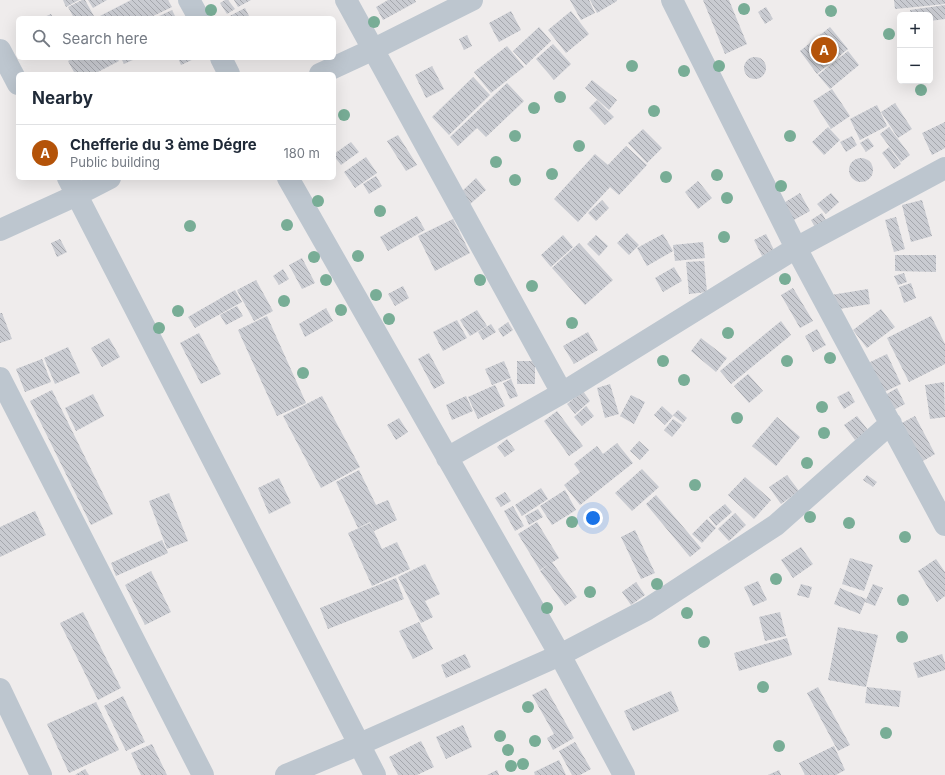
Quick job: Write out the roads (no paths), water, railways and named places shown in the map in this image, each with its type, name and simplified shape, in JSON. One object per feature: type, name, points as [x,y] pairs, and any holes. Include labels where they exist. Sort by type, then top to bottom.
[{"type":"street","points":[[189,0],[198,16]]},
{"type":"street","points":[[346,0],[562,393]]},
{"type":"street","points":[[324,72],[472,0]]},
{"type":"street","points":[[672,0],[796,248],[945,525]]},
{"type":"street","points":[[0,50],[16,80]]},
{"type":"street","points":[[222,60],[228,72]]},
{"type":"street","points":[[447,458],[562,393],[796,248],[945,168]]},
{"type":"street","points":[[0,230],[72,187],[102,180]]},
{"type":"street","points":[[289,180],[560,655],[624,775]]},
{"type":"street","points":[[72,187],[375,775]]},
{"type":"street","points":[[0,378],[203,775]]},
{"type":"street","points":[[286,775],[360,744],[560,655],[646,610],[776,525],[891,423]]},
{"type":"street","points":[[0,689],[6,715],[41,775]]},
{"type":"place","name":"Chefferie du 3 ème Dégre","points":[[824,50]]}]
